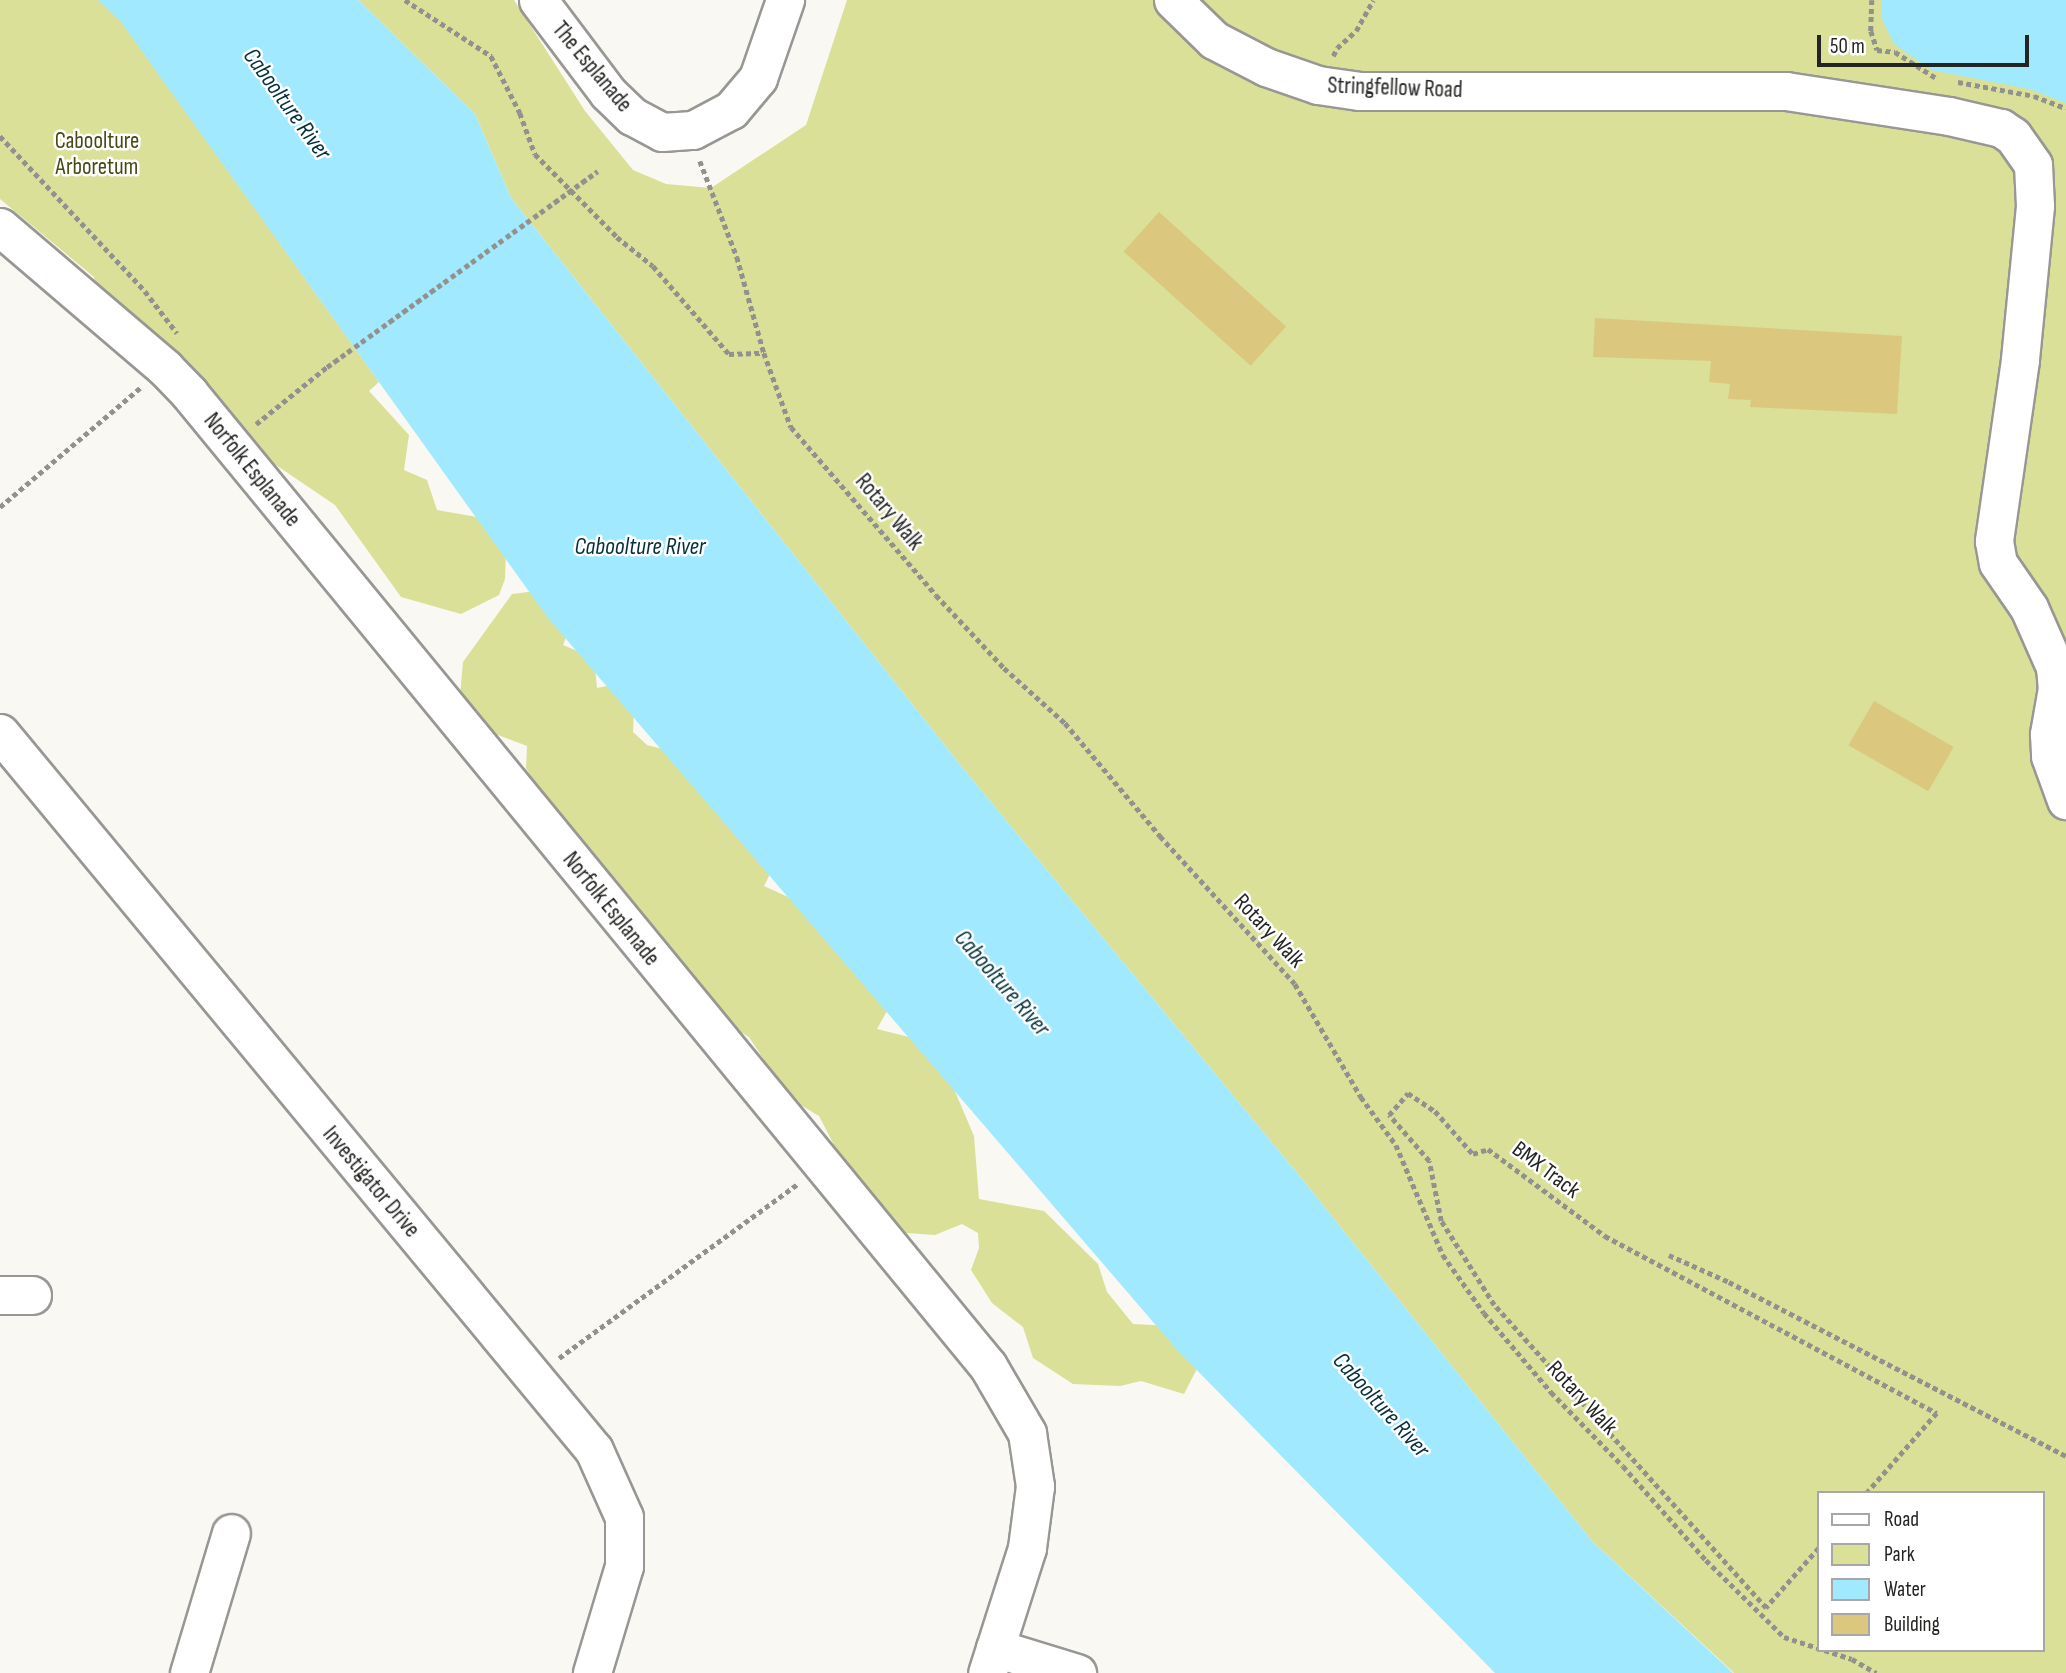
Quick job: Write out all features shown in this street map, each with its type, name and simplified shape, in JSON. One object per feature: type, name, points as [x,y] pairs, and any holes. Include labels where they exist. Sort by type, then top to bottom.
[{"type":"street","name":"The Esplanade","points":[[538,0],[584,65],[632,116],[662,132],[696,144]]},
{"type":"street","points":[[696,144],[731,110],[758,78],[785,0]]},
{"type":"street","name":"Stringfellow Road","points":[[1173,0],[1214,40],[1266,67],[1318,85],[1359,91],[1786,91],[1949,116],[2001,128],[2022,146],[2033,165],[2035,206],[2020,360],[1994,541],[1998,563],[2029,608],[2054,667],[2057,688],[2049,734],[2050,756],[2066,800]]},
{"type":"street","name":"Norfolk Esplanade","points":[[0,227],[165,368],[189,393],[988,1366],[1027,1433],[1035,1486],[1027,1548],[991,1660]]},
{"type":"street","name":"Investigator Drive","points":[[0,733],[594,1450],[624,1517],[624,1566],[593,1673]]},
{"type":"street","points":[[189,1673],[231,1533]]},
{"type":"street","points":[[991,1660],[1077,1673]]},
{"type":"path","points":[[405,0],[491,55],[520,113],[535,154],[617,237],[653,266],[729,354],[764,353]]},
{"type":"path","points":[[1318,85],[1337,48],[1356,31],[1373,0]]},
{"type":"path","points":[[1872,0],[1871,31],[1877,50],[1895,52],[1931,78],[1943,80]]},
{"type":"path","points":[[1955,82],[2034,96],[2066,108]]},
{"type":"path","points":[[0,136],[145,291],[185,344]]},
{"type":"path","name":"Rotary Walk","points":[[696,144],[737,257],[764,353],[792,427],[936,595],[1004,668],[1065,723],[1168,846],[1295,984],[1354,1086],[1396,1145],[1443,1255],[1484,1313],[1542,1383],[1623,1465],[1706,1560],[1784,1637],[1818,1648]]},
{"type":"path","points":[[256,424],[327,367],[598,171]]},
{"type":"path","points":[[0,507],[149,381]]},
{"type":"path","points":[[247,414],[262,431]]},
{"type":"path","name":"BMX Track","points":[[1818,1549],[1766,1608],[1494,1305],[1441,1221],[1429,1161],[1389,1115],[1408,1093],[1435,1111],[1473,1154],[1488,1149],[1605,1236],[1937,1413],[1869,1491]]},
{"type":"path","points":[[533,1377],[822,1167]]},
{"type":"path","points":[[1669,1255],[1729,1282],[2066,1456]]},
{"type":"path","name":"Rotary Walk","points":[[1833,1652],[1852,1658],[1876,1673]]},
{"type":"green space","name":"Caboolture Arboretum","points":[[0,0],[126,0],[165,83],[379,382],[369,391],[409,435],[404,470],[427,480],[437,510],[494,520],[506,546],[505,579],[499,595],[461,614],[401,597],[335,505],[270,461],[218,407],[96,295],[94,277],[0,199]]},
{"type":"green space","points":[[358,0],[514,0],[585,111],[633,170],[666,184],[711,188],[806,125],[847,0],[2066,0],[2066,1673],[1734,1673],[1592,1541],[1306,1184],[962,767],[511,198],[475,114]]},
{"type":"green space","points":[[552,589],[576,612],[563,645],[594,658],[597,688],[612,685],[634,709],[633,732],[647,745],[678,753],[781,852],[764,886],[799,902],[892,1002],[877,1029],[917,1039],[945,1068],[974,1136],[979,1199],[1044,1211],[1098,1264],[1107,1292],[1133,1324],[1192,1327],[1204,1355],[1184,1394],[1141,1381],[1120,1386],[1073,1384],[1033,1358],[1023,1327],[992,1303],[971,1270],[979,1248],[978,1233],[962,1224],[935,1235],[893,1232],[846,1168],[819,1116],[789,1098],[749,1037],[714,1017],[559,827],[526,768],[527,746],[490,732],[459,706],[463,662],[512,594]]},
{"type":"water","name":"Caboolture River","points":[[98,0],[358,0],[475,114],[511,198],[962,767],[1306,1184],[1592,1541],[1733,1673],[1495,1673],[1178,1351],[548,618],[121,22]]},
{"type":"water","points":[[1882,0],[2066,0],[2066,103],[2029,89],[1931,70],[1894,44],[1881,17]]},
{"type":"building","points":[[1159,212],[1286,326],[1251,366],[1124,251]]},
{"type":"building","points":[[1595,318],[1902,336],[1897,414],[1750,407],[1751,400],[1728,399],[1730,384],[1709,382],[1711,361],[1593,357]]},
{"type":"building","points":[[1874,701],[1954,747],[1928,791],[1848,745]]}]
